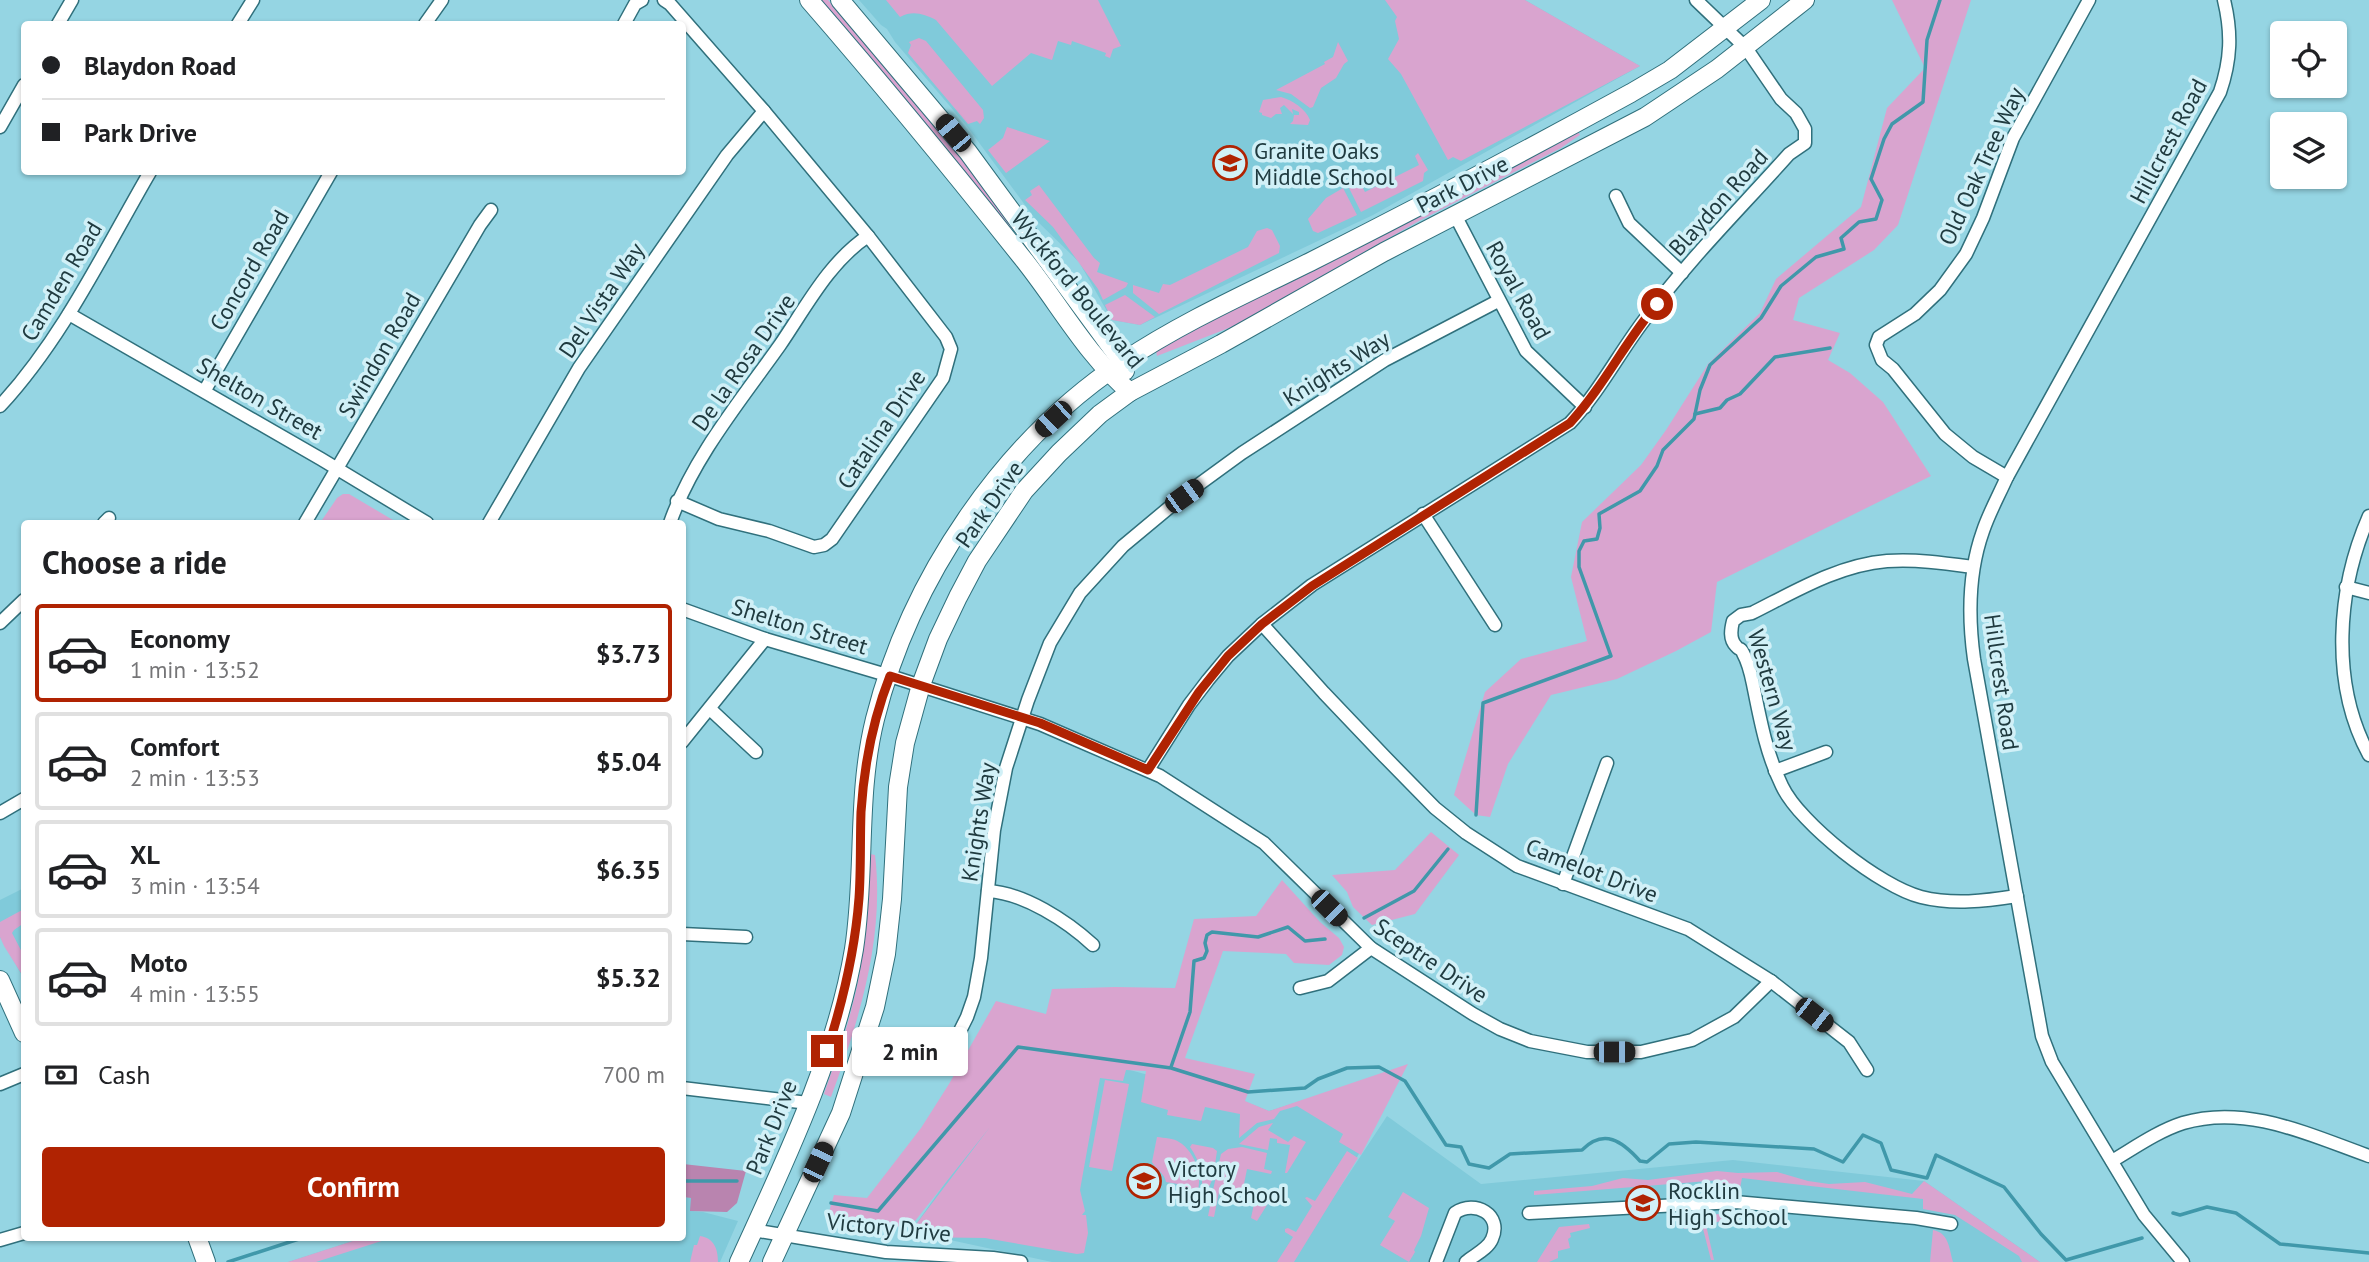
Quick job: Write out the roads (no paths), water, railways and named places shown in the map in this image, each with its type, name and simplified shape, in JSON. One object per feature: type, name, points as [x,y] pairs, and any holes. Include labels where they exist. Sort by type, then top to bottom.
[{"type":"street","points":[[60,21],[72,0]]},
{"type":"street","points":[[240,21],[253,0]]},
{"type":"street","points":[[427,21],[442,0]]},
{"type":"street","points":[[626,21],[635,4],[642,0]]},
{"type":"street","name":"Catalina Drive","points":[[664,0],[685,21]]},
{"type":"street","name":"Wyckford Boulevard","points":[[809,0],[950,165],[1107,373],[1130,392]]},
{"type":"street","name":"Wyckford Boulevard","points":[[840,0],[968,152],[1122,362],[1130,392]]},
{"type":"street","points":[[1696,0],[1736,38]]},
{"type":"street","name":"Park Drive","points":[[739,1262],[797,1133],[836,1025],[851,960],[859,897],[861,810],[872,735],[977,561],[1024,491],[1067,445],[1130,392],[1384,252],[1645,117],[1685,92],[1736,38],[1761,0]]},
{"type":"street","name":"Park Drive","points":[[772,1262],[841,1113],[875,1007],[886,954],[898,787],[905,743],[906,627],[949,544],[976,504],[1040,431],[1081,393],[1122,362],[1195,318],[1312,261],[1631,93],[1670,69],[1736,38],[1805,0]]},
{"type":"street","name":"Old Oak Tree Way","points":[[2007,477],[1973,457],[1945,434],[1893,369],[1882,360],[1876,345],[1879,337],[1915,314],[1940,290],[1966,254],[1983,218],[2013,138],[2089,0]]},
{"type":"street","name":"Hillcrest Road","points":[[2183,1262],[2144,1215],[2052,1062],[2042,1036],[1971,639],[1970,593],[1973,568],[1983,531],[2007,477],[2220,92],[2229,58],[2230,39],[2224,0]]},
{"type":"street","name":"Catalina Drive","points":[[677,501],[719,519],[769,531],[814,547],[824,545],[832,538],[943,378],[951,349],[946,337],[868,236],[686,22]]},
{"type":"street","name":"Blaydon Road","points":[[1148,770],[1202,688],[1228,656],[1262,624],[1312,586],[1570,423],[1585,407],[1644,319],[1682,273],[1789,154],[1805,142],[1805,129],[1801,121],[1781,99],[1736,38]]},
{"type":"street","points":[[0,127],[21,95]]},
{"type":"street","name":"Del Vista Way","points":[[491,520],[579,368],[727,155],[764,111]]},
{"type":"street","name":"Camden Road","points":[[0,406],[24,378],[69,314],[147,175]]},
{"type":"street","name":"Concord Road","points":[[205,390],[329,175]]},
{"type":"street","points":[[1616,197],[1629,223],[1682,273]]},
{"type":"street","name":"Swindon Road","points":[[307,520],[491,210]]},
{"type":"street","name":"Royal Road","points":[[1455,215],[1525,351],[1585,407]]},
{"type":"street","name":"De la Rosa Drive","points":[[671,520],[677,501],[709,448],[829,274],[853,246],[868,236]]},
{"type":"street","name":"Knights Way","points":[[925,1062],[958,1035],[974,997],[999,798],[1028,700],[1064,617],[1101,568],[1123,546],[1242,453],[1385,360],[1498,301]]},
{"type":"street","name":"Shelton Street","points":[[69,314],[205,390],[422,520]]},
{"type":"street","points":[[1423,514],[1495,625]]},
{"type":"street","points":[[2369,516],[2346,587],[2343,660],[2350,705],[2369,755]]},
{"type":"street","name":"Western Way","points":[[1973,568],[1916,561],[1884,561],[1863,566],[1816,580],[1752,613],[1741,615],[1733,621],[1732,639],[1742,650],[1753,680],[1762,731],[1775,771],[1794,806],[1816,829],[1844,852],[1902,890],[1919,897],[1953,902],[2017,896]]},
{"type":"street","points":[[2346,587],[2369,593]]},
{"type":"street","points":[[0,623],[21,603]]},
{"type":"street","name":"Shelton Street","points":[[686,611],[765,639],[905,681]]},
{"type":"street","name":"Camelot Drive","points":[[1262,624],[1324,693],[1435,807],[1466,833],[1509,861],[1563,884],[1688,929],[1771,981],[1849,1042],[1867,1070]]},
{"type":"street","points":[[686,737],[765,639]]},
{"type":"street","name":"Sceptre Drive","points":[[905,681],[1003,711],[1023,720],[1040,723],[1148,770],[1171,783],[1264,843],[1371,948],[1473,1014],[1530,1041],[1587,1052],[1641,1052],[1692,1040],[1734,1017],[1771,981]]},
{"type":"street","points":[[710,709],[756,752]]},
{"type":"street","points":[[1775,771],[1826,752]]},
{"type":"street","points":[[1563,884],[1607,763]]},
{"type":"street","points":[[0,813],[21,801]]},
{"type":"street","points":[[988,891],[1011,896],[1070,924],[1093,945]]},
{"type":"street","points":[[686,934],[746,937]]},
{"type":"street","points":[[1300,988],[1328,981],[1371,948]]},
{"type":"street","points":[[0,980],[21,1026]]},
{"type":"street","points":[[0,1083],[21,1075]]},
{"type":"street","points":[[686,1088],[808,1103]]},
{"type":"street","points":[[2112,1161],[2182,1124],[2202,1119],[2236,1117],[2265,1122],[2369,1156]]},
{"type":"street","points":[[1529,1213],[1735,1202],[1916,1218],[1951,1224]]},
{"type":"street","points":[[1436,1262],[1455,1213],[1475,1207],[1489,1215],[1494,1231],[1488,1246],[1466,1262]]},
{"type":"street","name":"Victory Drive","points":[[753,1230],[886,1252],[1021,1262]]},
{"type":"street","points":[[0,1240],[21,1234]]},
{"type":"street","points":[[198,1241],[206,1262]]},
{"type":"waterway","points":[[1476,815],[1483,703],[1611,656],[1579,567],[1579,551],[1584,541],[1597,539],[1600,528],[1599,514],[1640,491],[1657,466],[1663,450],[1694,419],[1700,390],[1710,365],[1761,318],[1781,286],[1816,257],[1844,249],[1841,238],[1859,222],[1876,219],[1882,200],[1871,179],[1884,139],[1892,124],[1923,102],[1927,40],[1940,0]]},
{"type":"waterway","points":[[1695,414],[1720,408],[1727,400],[1740,394],[1775,357],[1830,348]]},
{"type":"waterway","points":[[1364,918],[1414,891],[1448,849]]},
{"type":"waterway","points":[[1171,1067],[1190,1012],[1194,961],[1204,958],[1207,935],[1212,932],[1258,937],[1288,927],[1305,941],[1325,939]]},
{"type":"waterway","points":[[831,1203],[878,1211],[1018,1047],[1171,1068],[1248,1092],[1305,1088],[1318,1079],[1347,1068],[1379,1067],[1405,1081],[1446,1145],[1461,1147],[1469,1164],[1489,1168],[1510,1154],[1582,1150],[1590,1143],[1605,1139],[1620,1143],[1640,1161],[1647,1162],[1669,1144],[1696,1142],[1814,1149],[1843,1162],[1863,1135],[1881,1143],[1891,1170],[1927,1178],[1936,1155],[2004,1187],[2041,1234],[2066,1260],[2142,1238]]},
{"type":"waterway","points":[[686,1181],[737,1181]]},
{"type":"waterway","points":[[2173,1213],[2180,1215],[2207,1207],[2236,1213],[2280,1244],[2369,1253]]},
{"type":"waterway","points":[[228,1262],[293,1241]]},
{"type":"place","name":"Granite Oaks Middle School","points":[[1230,163]]},
{"type":"place","name":"Victory High School","points":[[1144,1181]]},
{"type":"place","name":"Rocklin High School","points":[[1643,1203]]}]
